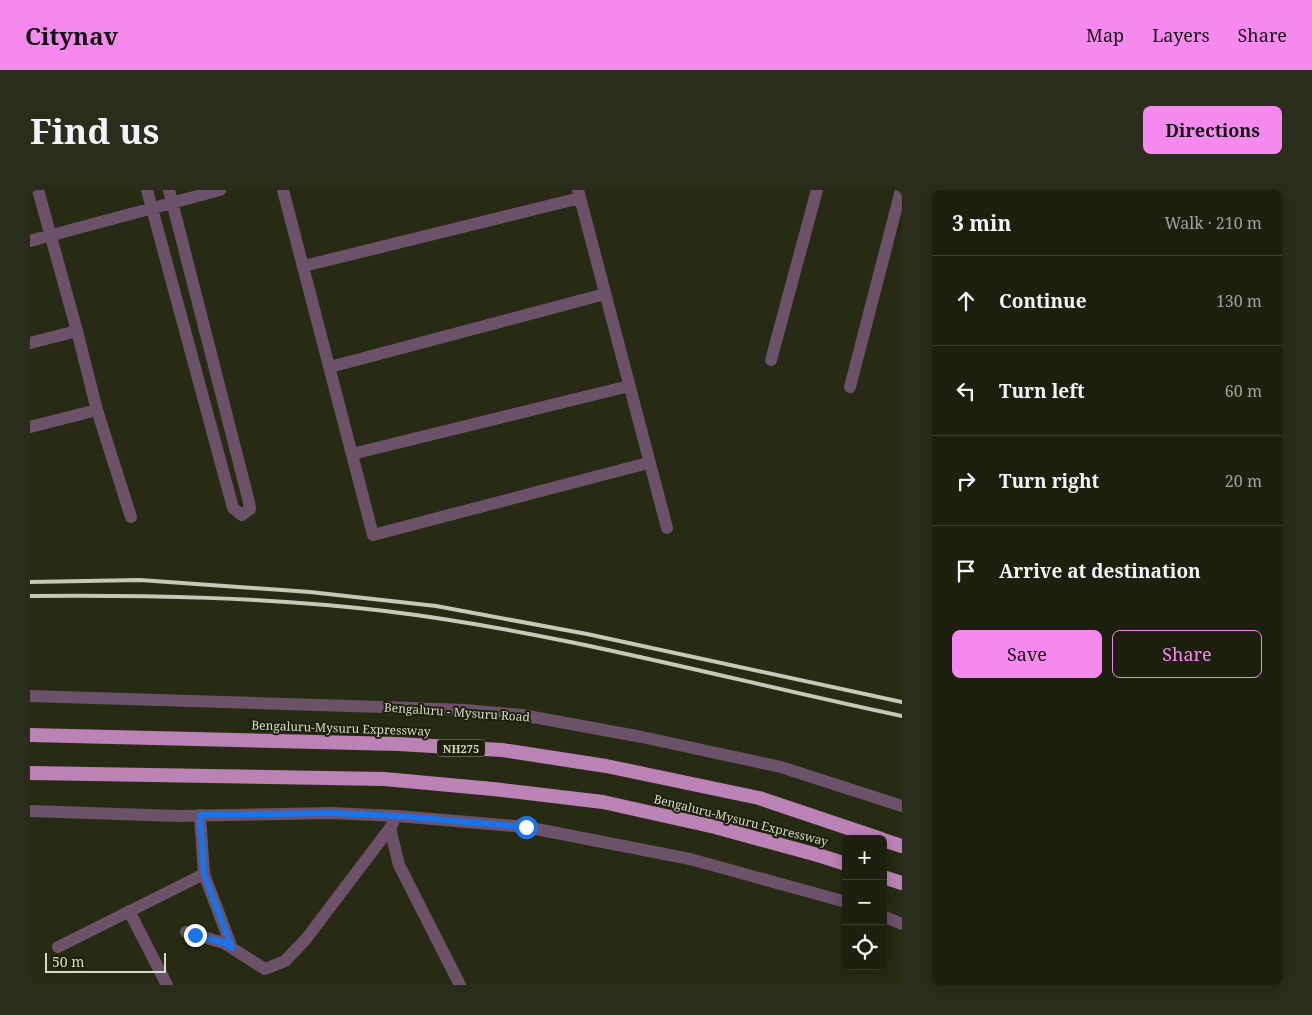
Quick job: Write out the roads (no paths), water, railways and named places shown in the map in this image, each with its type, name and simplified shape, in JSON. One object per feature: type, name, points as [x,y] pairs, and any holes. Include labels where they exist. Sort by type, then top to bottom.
[{"type":"highway","name":"Bengaluru-Mysuru Expressway","points":[[30,735],[398,744],[502,750],[606,766],[759,798],[870,835]]},
{"type":"highway","name":"Bengaluru-Mysuru Expressway","points":[[30,772],[384,779],[502,790],[603,802],[715,827],[842,863]]},
{"type":"highway","name":"Bengaluru-Mysuru Expressway","points":[[887,841],[902,846]]},
{"type":"highway","points":[[887,878],[902,883]]},
{"type":"street","points":[[38,190],[97,410],[131,518]]},
{"type":"street","points":[[146,190],[233,508],[242,514],[250,509],[249,502],[169,190]]},
{"type":"street","points":[[30,242],[220,190]]},
{"type":"street","points":[[283,190],[373,535],[648,463]]},
{"type":"street","points":[[771,360],[817,190]]},
{"type":"street","points":[[850,387],[901,190]]},
{"type":"street","points":[[304,266],[579,194],[648,463],[667,528]]},
{"type":"street","points":[[330,367],[605,294]]},
{"type":"street","points":[[30,343],[77,331]]},
{"type":"street","points":[[352,454],[629,386]]},
{"type":"street","points":[[30,427],[97,410]]},
{"type":"street","name":"Bengaluru - Mysuru Road","points":[[30,696],[383,706],[522,714],[781,766],[902,806]]},
{"type":"street","points":[[30,811],[200,815],[332,813],[397,816],[526,827],[690,859],[842,901]]},
{"type":"street","points":[[200,815],[204,874],[232,948]]},
{"type":"street","points":[[186,932],[224,943],[264,968],[285,961],[306,939],[390,828],[397,816]]},
{"type":"street","points":[[390,828],[399,865],[460,985]]},
{"type":"street","points":[[58,947],[204,874]]},
{"type":"street","points":[[129,911],[167,985]]},
{"type":"street","points":[[887,918],[902,924]]},
{"type":"railway","points":[[30,582],[140,580],[310,592],[436,606],[587,634],[902,702]]},
{"type":"railway","points":[[30,596],[208,598],[341,606],[385,611],[450,620],[580,644],[902,716]]}]
